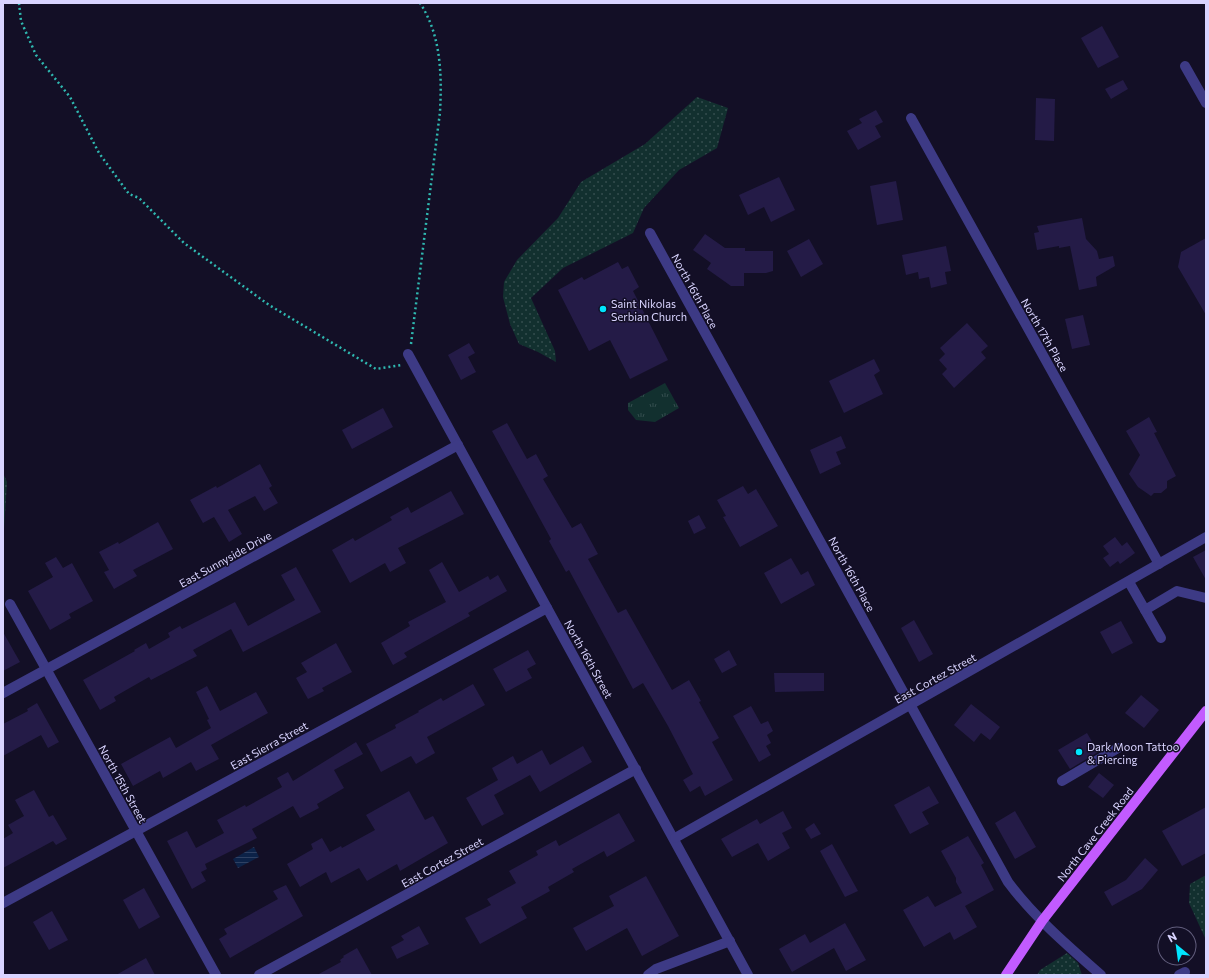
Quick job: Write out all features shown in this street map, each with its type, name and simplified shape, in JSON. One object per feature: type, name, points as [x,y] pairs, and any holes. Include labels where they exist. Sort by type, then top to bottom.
[{"type":"main road","name":"North Cave Creek Road","points":[[1006,975],[1042,921],[1206,711]]},
{"type":"street","points":[[1185,66],[1206,103]]},
{"type":"street","name":"North 17th Place","points":[[911,118],[1159,564]]},
{"type":"street","name":"North 16th Place","points":[[650,233],[1008,882],[1019,897],[1042,921],[1101,975]]},
{"type":"street","name":"North 16th Street","points":[[408,354],[675,838],[748,975]]},
{"type":"street","name":"East Sunnyside Drive","points":[[3,693],[458,445]]},
{"type":"street","name":"East Cortez Street","points":[[675,838],[1206,537]]},
{"type":"street","points":[[1128,582],[1161,638]]},
{"type":"street","points":[[1145,610],[1177,592],[1206,598]]},
{"type":"street","name":"North 15th Street","points":[[10,604],[216,975]]},
{"type":"street","name":"East Sierra Street","points":[[3,903],[547,608]]},
{"type":"street","points":[[1062,781],[1118,748]]},
{"type":"street","name":"East Cortez Street","points":[[259,975],[636,769]]},
{"type":"street","points":[[648,975],[656,969],[730,941]]},
{"type":"path","points":[[18,3],[21,21],[36,55],[70,97],[99,153],[130,194],[139,198],[184,243],[269,305],[376,369],[414,364]]},
{"type":"path","points":[[408,354],[411,344],[440,112],[442,80],[439,55],[433,32],[420,3]]},
{"type":"green space","points":[[697,97],[728,108],[717,148],[679,170],[644,208],[633,233],[563,268],[531,298],[555,351],[556,362],[519,344],[510,324],[503,297],[504,282],[517,260],[558,218],[581,182],[645,144]]},
{"type":"green space","points":[[665,383],[679,408],[655,422],[636,420],[628,410],[628,403]]},
{"type":"green space","points":[[3,473],[7,482],[3,545]]},
{"type":"green space","points":[[1206,875],[1206,940],[1189,903],[1190,884]]},
{"type":"green space","points":[[1067,953],[1078,963],[1082,975],[1037,975],[1040,970]]},
{"type":"water","points":[[254,847],[259,857],[238,868],[233,859]]},
{"type":"building","points":[[1102,26],[1119,57],[1098,68],[1081,38]]},
{"type":"building","points":[[1123,80],[1128,89],[1111,99],[1105,89]]},
{"type":"building","points":[[1036,98],[1055,99],[1054,141],[1035,140]]},
{"type":"building","points":[[876,110],[883,122],[875,126],[881,137],[858,150],[847,131],[862,123],[859,119]]},
{"type":"building","points":[[779,177],[795,210],[771,222],[764,207],[748,215],[739,195]]},
{"type":"building","points":[[896,181],[903,220],[877,225],[870,186]]},
{"type":"building","points":[[1082,218],[1086,239],[1097,251],[1099,259],[1113,256],[1115,266],[1096,277],[1097,286],[1079,290],[1070,246],[1059,248],[1059,246],[1037,250],[1034,233],[1039,232],[1037,226]]},
{"type":"building","points":[[705,234],[725,248],[745,248],[745,251],[773,251],[773,271],[766,273],[744,273],[744,286],[731,286],[707,269],[711,263],[693,250]]},
{"type":"building","points":[[1206,238],[1206,315],[1178,267],[1181,252]]},
{"type":"building","points":[[809,239],[823,264],[801,277],[787,251]]},
{"type":"building","points":[[946,246],[951,271],[945,272],[947,284],[931,288],[929,277],[919,279],[918,272],[906,275],[902,255]]},
{"type":"building","points":[[618,262],[622,269],[628,266],[639,287],[633,291],[668,360],[630,379],[610,340],[589,351],[558,290],[582,277],[584,280]]},
{"type":"building","points":[[1083,315],[1090,345],[1072,349],[1065,319]]},
{"type":"building","points":[[967,323],[988,346],[981,352],[986,358],[954,388],[942,374],[947,369],[939,360],[945,354],[940,348]]},
{"type":"building","points":[[469,343],[475,353],[468,357],[476,372],[461,380],[448,355]]},
{"type":"building","points":[[874,359],[880,371],[874,375],[883,394],[844,413],[829,381]]},
{"type":"building","points":[[383,408],[393,427],[352,449],[342,430]]},
{"type":"building","points":[[1149,417],[1157,432],[1154,433],[1176,476],[1167,481],[1167,488],[1161,493],[1154,493],[1151,496],[1138,487],[1129,474],[1140,455],[1126,431]]},
{"type":"building","points":[[507,423],[527,459],[536,454],[548,476],[543,479],[572,528],[581,523],[598,554],[588,559],[618,613],[626,609],[672,690],[689,680],[701,701],[699,702],[719,738],[712,742],[733,780],[705,796],[700,786],[690,792],[683,780],[693,774],[668,726],[643,683],[633,689],[569,570],[566,572],[549,541],[551,539],[492,431]]},
{"type":"building","points":[[841,436],[846,448],[836,452],[841,464],[820,474],[810,450]]},
{"type":"building","points":[[260,464],[272,486],[269,488],[278,503],[264,511],[255,496],[228,510],[242,534],[229,542],[214,517],[203,523],[190,500],[216,486],[217,488]]},
{"type":"building","points":[[743,486],[748,494],[756,489],[778,526],[740,547],[723,517],[726,516],[717,500]]},
{"type":"building","points":[[451,491],[464,514],[398,548],[406,563],[390,572],[385,563],[350,583],[332,550],[353,538],[355,541],[392,520],[390,517],[408,507],[411,513]]},
{"type":"building","points":[[699,515],[706,528],[694,534],[688,521]]},
{"type":"building","points":[[158,522],[173,549],[133,570],[137,576],[114,589],[104,572],[109,570],[99,552],[118,542],[119,544]]},
{"type":"building","points":[[1115,537],[1122,546],[1127,542],[1135,553],[1120,564],[1118,561],[1110,567],[1103,558],[1109,554],[1103,546]]},
{"type":"building","points":[[1206,550],[1206,580],[1193,557]]},
{"type":"building","points":[[56,557],[63,568],[72,563],[93,601],[69,614],[71,618],[50,630],[28,591],[53,577],[45,563]]},
{"type":"building","points":[[791,558],[801,575],[808,571],[815,585],[781,604],[764,573]]},
{"type":"building","points":[[442,562],[459,592],[488,576],[490,580],[498,575],[507,591],[468,613],[470,616],[404,653],[407,657],[393,665],[381,643],[410,626],[408,622],[446,602],[429,570]]},
{"type":"building","points":[[296,567],[321,612],[243,652],[231,629],[193,650],[197,656],[151,680],[149,677],[114,697],[116,701],[100,710],[83,680],[135,651],[134,650],[146,643],[149,649],[170,637],[168,633],[180,626],[182,629],[235,602],[248,626],[295,600],[281,575]]},
{"type":"building","points":[[914,620],[933,654],[919,662],[901,628]]},
{"type":"building","points":[[1121,621],[1133,643],[1112,654],[1100,632]]},
{"type":"building","points":[[3,632],[20,662],[3,671]]},
{"type":"building","points":[[336,643],[352,672],[322,688],[324,691],[308,699],[296,678],[307,672],[301,663]]},
{"type":"building","points":[[528,650],[536,664],[527,669],[532,678],[506,692],[493,669]]},
{"type":"building","points":[[729,650],[737,665],[722,673],[714,659]]},
{"type":"building","points":[[774,673],[824,673],[824,691],[775,692]]},
{"type":"building","points":[[473,684],[485,705],[427,737],[435,753],[416,764],[411,756],[381,772],[366,744],[396,728],[395,725],[441,698],[443,701]]},
{"type":"building","points":[[207,686],[220,711],[256,692],[268,713],[211,745],[219,759],[196,771],[191,762],[163,778],[160,771],[133,786],[121,764],[170,737],[176,748],[211,728],[207,720],[209,719],[196,692]]},
{"type":"building","points":[[1141,695],[1159,710],[1144,728],[1125,713]]},
{"type":"building","points":[[37,703],[59,742],[48,748],[41,735],[3,756],[3,724],[28,711],[27,709]]},
{"type":"building","points":[[971,704],[1000,727],[990,740],[981,733],[974,742],[954,725]]},
{"type":"building","points":[[751,706],[761,724],[768,721],[773,731],[767,735],[771,743],[766,746],[771,755],[759,762],[733,716]]},
{"type":"building","name":"Dark Moon Tattoo & Piercing","points":[[1087,733],[1098,752],[1070,769],[1058,750]]},
{"type":"building","points":[[356,742],[363,754],[334,770],[344,788],[317,804],[319,808],[300,818],[293,806],[252,829],[257,838],[205,864],[207,869],[201,872],[206,881],[192,889],[167,841],[187,831],[196,848],[224,833],[217,820],[245,805],[246,807],[282,787],[277,778],[288,772],[293,781]]},
{"type":"building","points":[[583,746],[592,762],[540,792],[530,775],[494,795],[504,814],[482,826],[466,798],[498,780],[492,768],[513,756],[517,764],[542,750],[550,765]]},
{"type":"building","points":[[1099,773],[1114,785],[1103,798],[1088,787]]},
{"type":"building","points":[[929,786],[939,803],[922,812],[929,824],[910,834],[894,805]]},
{"type":"building","points":[[34,790],[49,817],[53,815],[67,839],[56,845],[53,841],[3,868],[3,839],[13,833],[8,825],[24,816],[15,800]]},
{"type":"building","points":[[409,791],[425,820],[433,816],[448,843],[400,871],[397,864],[367,881],[359,868],[331,883],[326,872],[300,887],[287,864],[313,849],[311,844],[322,838],[330,852],[341,846],[342,848],[375,830],[366,815]]},
{"type":"building","points":[[1206,807],[1206,853],[1182,866],[1162,831]]},
{"type":"building","points":[[783,811],[792,828],[782,833],[790,848],[768,861],[758,843],[732,857],[721,839],[757,819],[760,824]]},
{"type":"building","points":[[1015,811],[1036,847],[1015,859],[995,823]]},
{"type":"building","points":[[619,813],[635,841],[607,857],[604,851],[572,869],[574,872],[548,887],[550,891],[521,907],[527,918],[480,944],[465,918],[491,905],[487,899],[516,883],[509,871],[538,855],[536,851],[556,840],[559,846]]},
{"type":"building","points":[[814,823],[821,834],[811,839],[805,829]]},
{"type":"building","points":[[968,836],[984,863],[981,865],[994,890],[965,906],[977,927],[954,940],[950,932],[924,947],[903,910],[928,896],[935,907],[962,893],[956,882],[956,878],[941,851]]},
{"type":"building","points":[[832,844],[858,891],[845,897],[820,851]]},
{"type":"building","points":[[1145,858],[1158,870],[1142,889],[1112,906],[1104,892],[1126,880]]},
{"type":"building","points":[[646,876],[679,936],[642,956],[627,928],[586,951],[573,928],[614,906],[609,896]]},
{"type":"building","points":[[286,885],[303,916],[230,958],[219,939],[227,934],[224,929],[278,899],[273,891]]},
{"type":"building","points":[[144,888],[160,917],[139,929],[123,900]]},
{"type":"building","points":[[52,911],[68,940],[49,950],[33,922]]},
{"type":"building","points":[[845,923],[866,960],[846,971],[834,948],[792,972],[779,949],[805,934],[810,943]]},
{"type":"building","points":[[419,926],[429,944],[397,959],[391,947],[404,940],[401,936]]},
{"type":"building","points":[[357,948],[372,975],[317,975],[341,962],[340,960],[344,957],[343,956]]},
{"type":"building","points":[[146,958],[155,975],[116,975]]},
{"type":"place","name":"Saint Nikolas Serbian Church","points":[[603,309]]},
{"type":"place","name":"Dark Moon Tattoo & Piercing","points":[[1079,752]]}]
